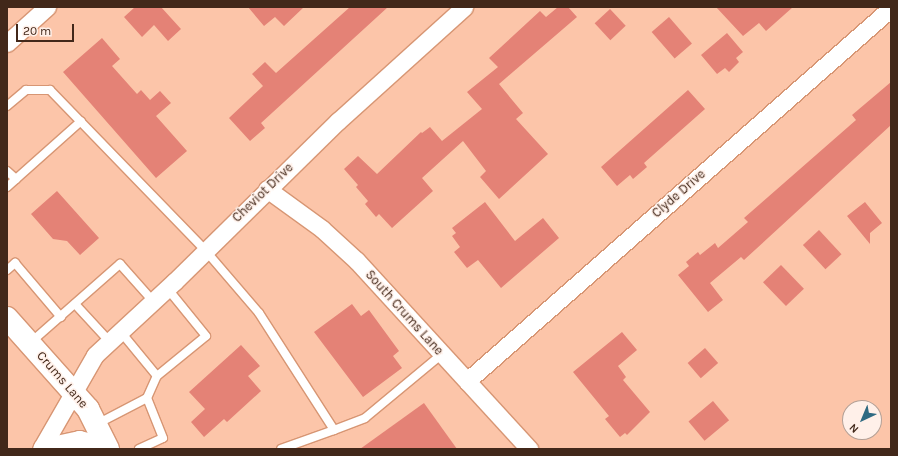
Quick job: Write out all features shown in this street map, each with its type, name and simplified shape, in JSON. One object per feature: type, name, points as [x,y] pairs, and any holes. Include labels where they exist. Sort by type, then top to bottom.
[{"type":"main road","name":"Crums Lane","points":[[7,318],[73,390],[97,424],[107,447]]},
{"type":"street","points":[[7,43],[47,7]]},
{"type":"street","name":"Cheviot Drive","points":[[42,448],[73,390],[95,355],[167,288],[338,121],[464,7]]},
{"type":"street","name":"Clyde Drive","points":[[466,381],[891,8]]},
{"type":"street","name":"South Crums Lane","points":[[267,189],[322,229],[346,250],[529,449]]},
{"type":"street","points":[[42,448],[79,439],[107,447]]},
{"type":"lane","points":[[8,102],[26,90],[50,90],[81,121],[205,250],[259,312],[334,430]]},
{"type":"lane","points":[[7,187],[81,121]]},
{"type":"lane","points":[[7,171],[16,179]]},
{"type":"lane","points":[[7,270],[15,263],[61,317]]},
{"type":"lane","points":[[30,344],[120,264],[153,301]]},
{"type":"lane","points":[[97,424],[147,398],[157,376],[206,336],[167,288]]},
{"type":"lane","points":[[76,304],[114,336],[157,376]]},
{"type":"lane","points":[[281,449],[365,418],[442,354]]},
{"type":"lane","points":[[139,449],[163,438],[147,398]]},
{"type":"building","points":[[135,7],[161,7],[181,29],[168,41],[154,25],[142,37],[124,17]]},
{"type":"building","points":[[248,7],[304,7],[284,26],[275,17],[264,26]]},
{"type":"building","points":[[350,7],[388,7],[261,123],[265,128],[250,141],[229,118],[263,86],[252,74],[265,62],[276,73]]},
{"type":"building","points":[[558,7],[568,7],[577,17],[499,84],[523,113],[516,119],[548,154],[499,199],[480,177],[486,171],[463,141],[422,178],[433,191],[392,228],[379,214],[376,217],[365,204],[368,201],[356,187],[358,185],[344,169],[358,156],[377,174],[421,132],[422,133],[430,127],[442,141],[482,109],[467,92],[498,67],[489,58],[540,11],[546,17]]},
{"type":"building","points":[[716,7],[793,7],[766,31],[759,23],[743,36]]},
{"type":"building","points":[[610,9],[626,26],[610,40],[595,23]]},
{"type":"building","points":[[669,17],[692,43],[675,59],[652,32]]},
{"type":"building","points":[[727,33],[743,52],[736,58],[739,62],[729,72],[725,68],[717,74],[701,55]]},
{"type":"building","points":[[102,38],[120,59],[112,66],[137,94],[141,90],[150,100],[160,91],[171,103],[156,116],[187,151],[156,178],[63,72]]},
{"type":"building","points":[[891,82],[891,125],[744,260],[741,257],[710,283],[723,300],[708,312],[678,275],[689,266],[686,262],[698,252],[700,255],[715,243],[718,248],[748,222],[744,218],[856,120],[852,115]]},
{"type":"building","points":[[688,90],[705,109],[644,163],[647,167],[633,179],[630,175],[617,186],[601,167]]},
{"type":"building","points":[[57,191],[99,238],[80,255],[67,241],[53,239],[31,214]]},
{"type":"building","points":[[485,202],[515,241],[543,218],[559,238],[501,288],[478,260],[467,268],[454,252],[460,247],[452,236],[456,233],[452,228]]},
{"type":"building","points":[[865,202],[882,223],[870,233],[870,244],[847,216]]},
{"type":"building","points":[[819,230],[842,254],[825,269],[803,245]]},
{"type":"building","points":[[781,265],[804,289],[786,306],[763,282]]},
{"type":"building","points":[[352,304],[361,316],[369,310],[399,351],[393,356],[402,368],[363,397],[314,332]]},
{"type":"building","points":[[622,332],[637,350],[618,366],[626,377],[623,380],[650,412],[627,435],[625,433],[620,437],[605,419],[609,416],[573,372]]},
{"type":"building","points":[[241,345],[260,366],[248,376],[261,391],[227,422],[224,419],[204,437],[191,422],[205,409],[189,392]]},
{"type":"building","points":[[705,348],[718,363],[701,378],[688,363]]},
{"type":"building","points":[[713,401],[729,420],[705,441],[688,422]]},
{"type":"building","points":[[424,403],[457,449],[360,449]]}]
